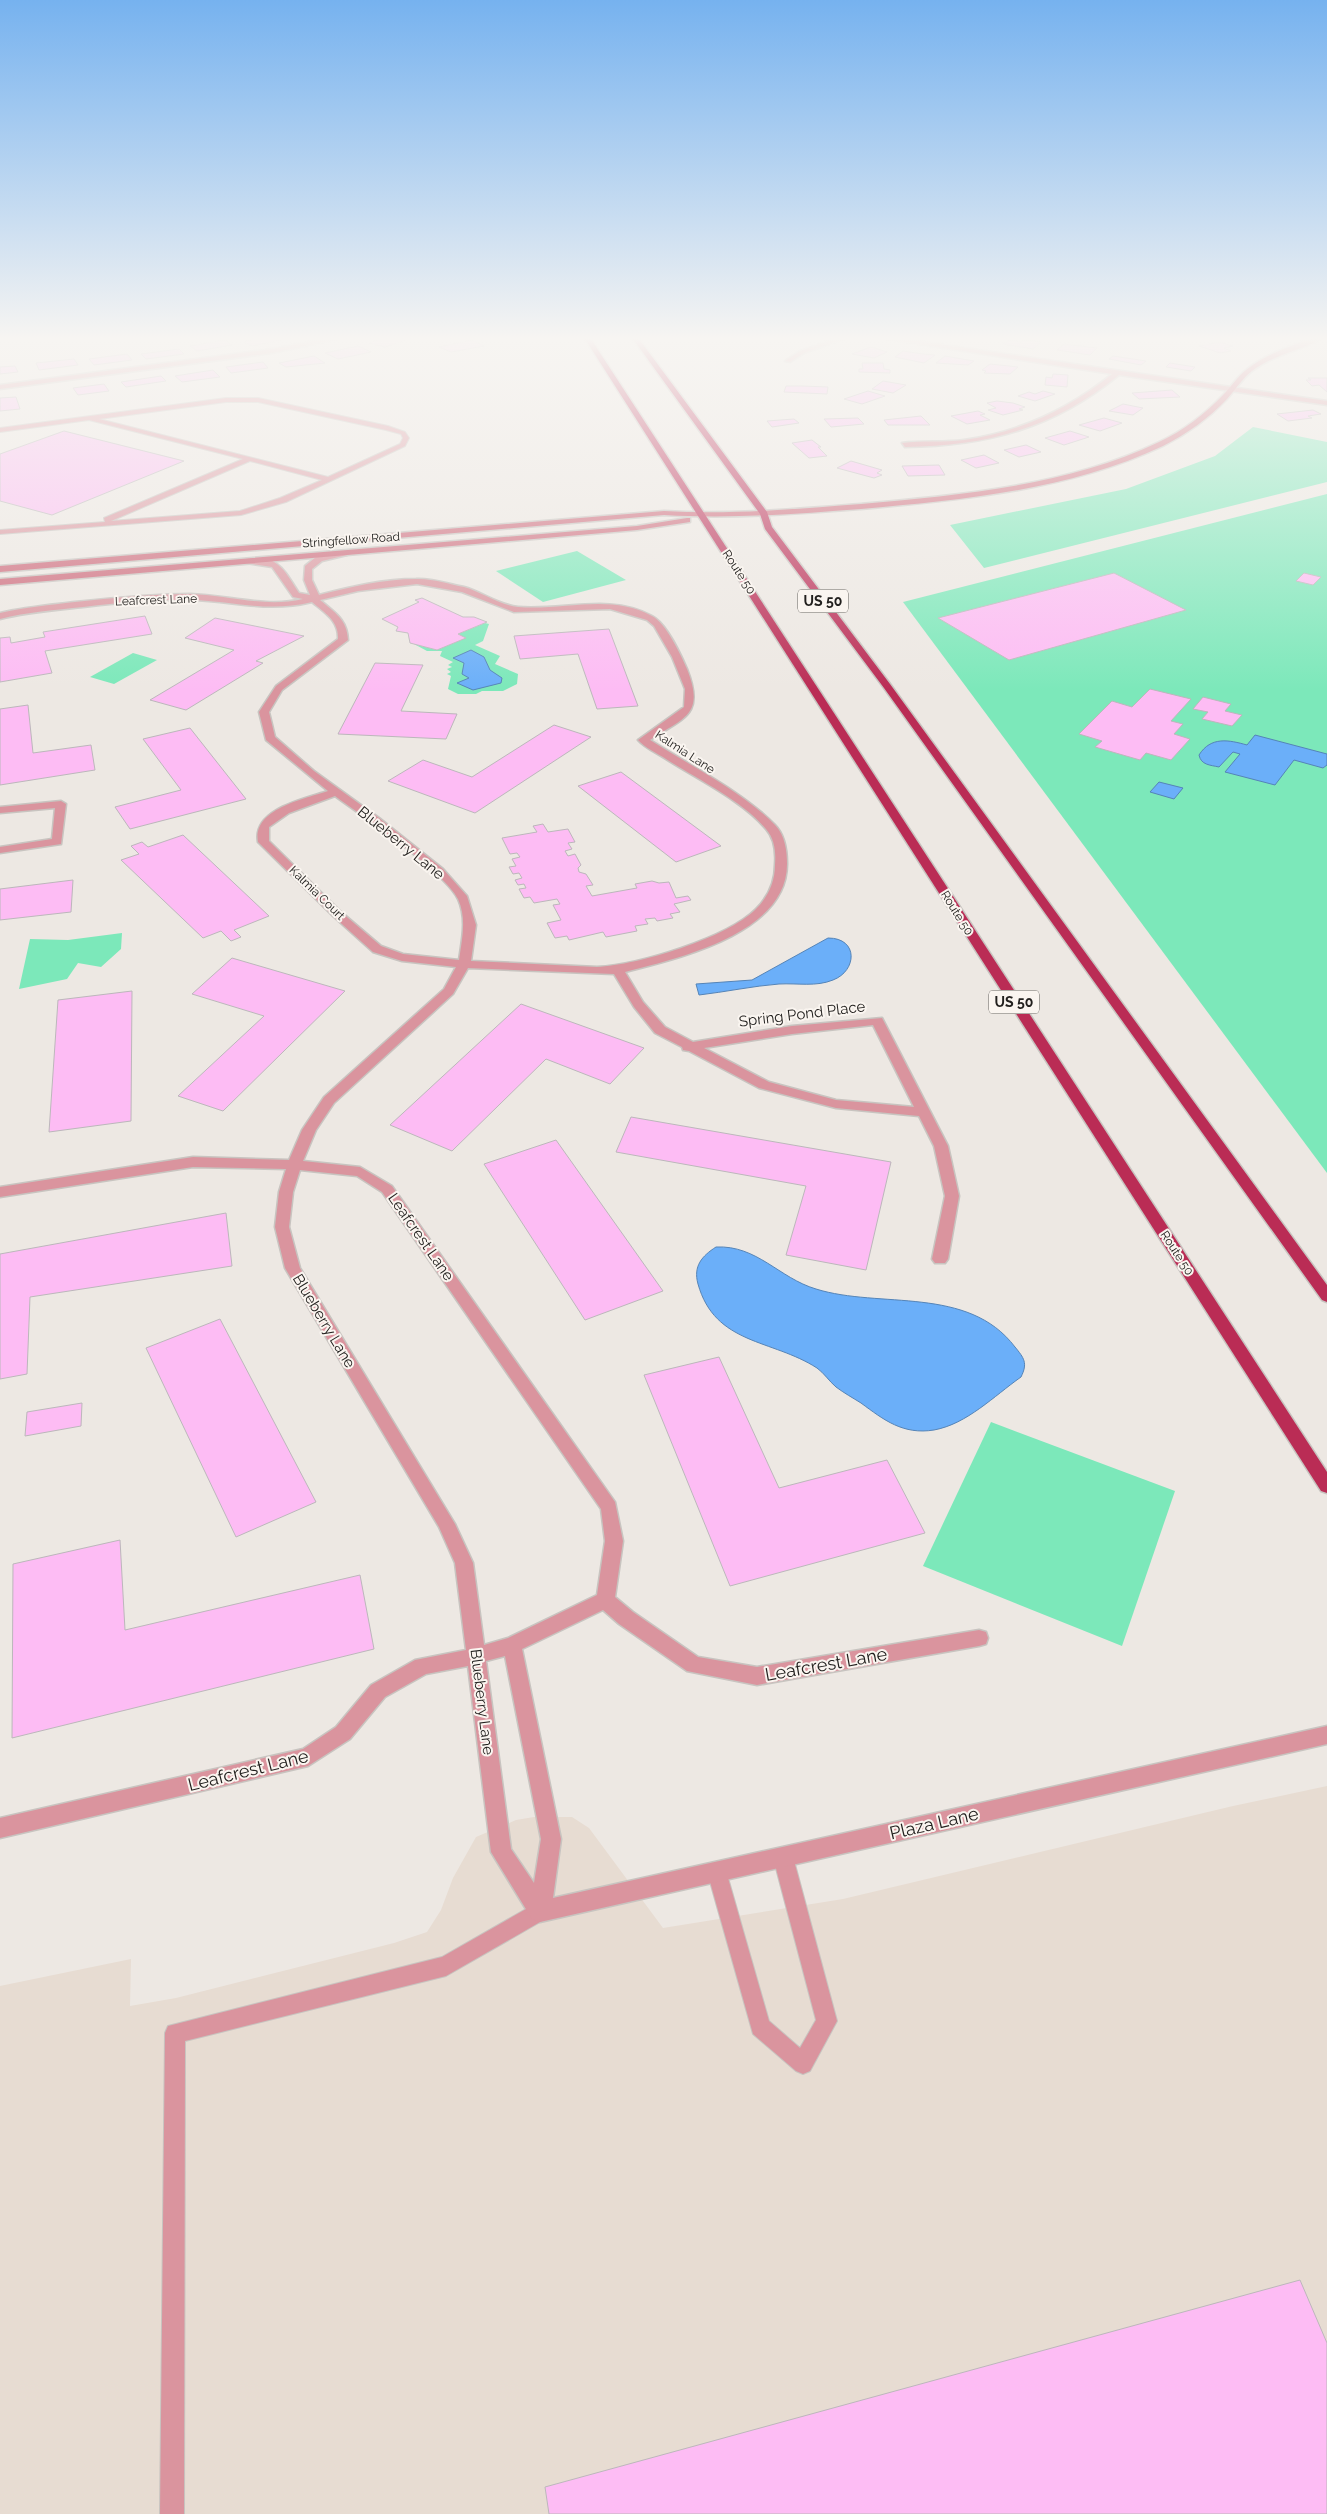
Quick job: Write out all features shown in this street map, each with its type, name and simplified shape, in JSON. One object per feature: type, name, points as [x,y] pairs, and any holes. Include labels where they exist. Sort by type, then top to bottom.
[{"type":"highway","name":"Route 50","points":[[664,456],[1327,1486]]},
{"type":"highway","name":"US 50","points":[[722,456],[764,514],[768,527],[887,686],[1327,1296]]},
{"type":"main road","name":"Stringfellow Road","points":[[0,569],[664,513],[703,516],[764,514],[927,500],[994,491],[1067,476],[1133,456]]},
{"type":"main road","name":"Stringfellow Road","points":[[0,582],[637,528],[671,524],[703,516]]},
{"type":"street","points":[[313,598],[315,594],[308,580],[308,568],[319,559],[352,552]]},
{"type":"street","name":"Blueberry Lane","points":[[245,561],[269,562],[278,566],[296,595],[313,598],[336,618],[343,628],[343,640],[328,655],[297,674],[278,690],[264,712],[270,738],[335,792],[375,820],[439,871],[463,898],[470,925],[464,964],[449,991],[329,1100],[309,1130],[294,1165],[286,1192],[282,1228],[293,1268],[446,1524],[464,1563],[501,1852],[540,1912]]},
{"type":"street","name":"Kalmia Lane","points":[[313,598],[373,586],[417,581],[464,590],[514,609],[536,610],[610,606],[637,612],[658,624],[684,672],[691,698],[689,707],[676,721],[642,740],[744,805],[772,828],[781,848],[781,868],[778,886],[771,900],[759,913],[730,932],[681,954],[618,970],[464,964]]},
{"type":"street","name":"Leafcrest Lane","points":[[0,616],[19,611],[121,600],[191,597],[265,605],[289,604],[313,598]]},
{"type":"street","name":"Kalmia Court","points":[[335,792],[274,816],[264,825],[262,833],[264,842],[337,914],[377,948],[402,957],[464,964]]},
{"type":"street","points":[[0,810],[61,804],[57,842],[0,850]]},
{"type":"street","points":[[618,970],[638,1004],[660,1030],[688,1047],[764,1084],[836,1104],[925,1112]]},
{"type":"street","name":"Spring Pond Place","points":[[688,1047],[792,1030],[877,1021],[941,1146],[952,1196],[940,1259]]},
{"type":"street","name":"Leafcrest Lane","points":[[0,1192],[193,1162],[294,1165],[360,1172],[387,1189],[609,1507],[614,1541],[605,1600]]},
{"type":"street","name":"Leafcrest Lane","points":[[605,1600],[626,1618],[694,1665],[757,1676],[979,1638]]},
{"type":"street","name":"Leafcrest Lane","points":[[0,1828],[308,1757],[343,1733],[378,1692],[422,1666],[476,1656],[512,1645],[605,1600]]},
{"type":"street","points":[[512,1645],[551,1839],[540,1912]]},
{"type":"street","name":"Plaza Lane","points":[[540,1912],[1327,1735]]},
{"type":"lane","points":[[239,456],[328,479]]},
{"type":"lane","points":[[0,532],[241,513],[284,500],[378,456]]},
{"type":"lane","points":[[95,525],[250,459]]},
{"type":"lane","points":[[717,1871],[760,2027],[803,2064],[827,2021],[782,1857]]},
{"type":"lane","points":[[172,2514],[175,2033],[446,1966],[540,1912]]},
{"type":"shaded area","points":[[1327,1786],[1327,2514],[0,2514],[0,1986],[131,1959],[130,2006],[176,1998],[394,1943],[427,1932],[441,1910],[453,1878],[476,1837],[516,1820],[534,1817],[572,1817],[589,1828],[663,1928],[843,1899],[1233,1806]]},
{"type":"green space","points":[[1214,456],[1327,456],[1327,482],[984,568],[950,525],[1126,489]]},
{"type":"green space","points":[[1327,494],[1327,1173],[903,602]]},
{"type":"green space","points":[[577,551],[626,580],[543,602],[496,571]]},
{"type":"green space","points":[[485,623],[489,624],[483,641],[475,645],[500,656],[495,664],[518,674],[517,684],[503,691],[458,694],[448,689],[451,676],[447,674],[451,672],[447,669],[452,667],[448,665],[453,662],[440,656],[442,651],[427,651],[414,644],[437,650],[465,638],[458,634]]},
{"type":"green space","points":[[133,653],[157,660],[114,684],[90,677]]},
{"type":"green space","points":[[122,933],[121,949],[101,967],[78,963],[67,979],[19,989],[30,939],[68,940]]},
{"type":"green space","points":[[991,1422],[1175,1491],[1122,1646],[923,1566]]},
{"type":"water","points":[[471,650],[484,657],[490,670],[502,678],[501,683],[473,690],[457,683],[469,678],[462,674],[464,663],[453,658]]},
{"type":"water","points":[[1255,735],[1327,754],[1327,765],[1323,768],[1294,760],[1275,785],[1225,772],[1240,754],[1233,752],[1219,767],[1206,764],[1200,758],[1199,755],[1204,749],[1215,742],[1227,741],[1247,745]]},
{"type":"water","points":[[1159,782],[1183,788],[1174,799],[1150,792]]},
{"type":"water","points":[[828,938],[838,939],[845,943],[850,949],[851,956],[847,970],[833,980],[813,984],[769,985],[699,995],[696,984],[752,980]]},
{"type":"water","points":[[716,1247],[744,1251],[791,1278],[816,1289],[841,1295],[922,1302],[948,1307],[973,1315],[996,1328],[1021,1354],[1025,1364],[1021,1377],[969,1416],[946,1427],[923,1431],[894,1425],[836,1387],[817,1368],[800,1359],[747,1338],[731,1330],[717,1319],[706,1304],[697,1278],[700,1262]]},
{"type":"building","points":[[0,456],[165,456],[184,461],[52,515],[0,501]]},
{"type":"building","points":[[986,456],[999,463],[976,468],[961,460]]},
{"type":"building","points":[[851,461],[882,470],[877,473],[882,475],[874,478],[837,468]]},
{"type":"building","points":[[939,465],[945,475],[908,476],[902,466]]},
{"type":"building","points":[[1114,573],[1186,610],[1009,660],[938,618]]},
{"type":"building","points":[[1304,573],[1321,577],[1313,585],[1296,581]]},
{"type":"building","points":[[422,598],[463,617],[474,617],[487,622],[458,634],[466,638],[437,650],[410,643],[408,633],[396,631],[398,627],[382,619],[419,602],[415,600]]},
{"type":"building","points":[[145,616],[152,634],[45,651],[52,673],[0,682],[0,638],[10,637],[11,643],[45,637],[43,632]]},
{"type":"building","points":[[215,618],[304,636],[256,661],[263,663],[186,710],[150,700],[234,650],[185,638]]},
{"type":"building","points":[[609,629],[638,706],[597,709],[578,654],[520,659],[514,636]]},
{"type":"building","points":[[375,663],[423,665],[401,711],[457,714],[446,739],[338,734]]},
{"type":"building","points":[[1150,689],[1191,699],[1171,721],[1183,724],[1174,734],[1190,739],[1171,760],[1146,753],[1140,760],[1095,747],[1102,741],[1079,734],[1112,701],[1132,707]]},
{"type":"building","points":[[1203,697],[1231,704],[1225,711],[1242,715],[1232,726],[1202,719],[1208,712],[1193,709]]},
{"type":"building","points":[[28,705],[33,753],[91,745],[95,770],[0,785],[0,709]]},
{"type":"building","points":[[554,725],[591,737],[475,813],[388,781],[423,760],[472,777]]},
{"type":"building","points":[[190,728],[246,799],[130,829],[115,807],[181,790],[143,739]]},
{"type":"building","points":[[621,772],[721,846],[676,862],[578,786]]},
{"type":"building","points":[[543,824],[548,832],[568,829],[575,842],[568,843],[572,849],[565,851],[568,856],[575,854],[581,865],[578,868],[579,872],[586,874],[593,885],[586,886],[592,896],[637,888],[635,884],[652,881],[659,883],[669,882],[676,898],[688,896],[691,900],[674,904],[680,912],[670,914],[673,918],[657,921],[655,918],[645,919],[648,924],[635,926],[637,931],[606,937],[603,932],[569,940],[567,936],[555,938],[547,923],[561,920],[553,905],[560,904],[557,899],[534,903],[530,897],[524,898],[519,889],[526,888],[524,884],[518,885],[515,880],[522,878],[519,873],[513,874],[509,867],[516,866],[512,859],[520,857],[517,853],[510,854],[502,838],[537,832],[533,826]]},
{"type":"building","points":[[183,835],[269,916],[234,930],[241,937],[231,941],[221,931],[203,938],[121,860],[139,854],[131,846],[142,842],[148,847]]},
{"type":"building","points":[[73,880],[71,912],[0,920],[0,889]]},
{"type":"building","points":[[232,958],[345,991],[223,1111],[178,1096],[264,1016],[192,994]]},
{"type":"building","points":[[132,991],[131,1121],[49,1132],[58,1000]]},
{"type":"building","points":[[521,1004],[644,1048],[610,1084],[546,1059],[452,1151],[390,1125]]},
{"type":"building","points":[[631,1117],[891,1162],[866,1270],[786,1255],[806,1186],[616,1152]]},
{"type":"building","points":[[556,1140],[663,1291],[585,1320],[484,1164]]},
{"type":"building","points":[[226,1213],[232,1266],[30,1297],[27,1374],[0,1379],[0,1254]]},
{"type":"building","points":[[220,1319],[316,1502],[236,1537],[146,1348]]},
{"type":"building","points":[[719,1357],[779,1488],[887,1460],[925,1533],[730,1586],[644,1375]]},
{"type":"building","points":[[82,1403],[81,1426],[25,1436],[27,1412]]},
{"type":"building","points":[[120,1540],[125,1630],[360,1575],[374,1649],[12,1738],[13,1564]]},
{"type":"building","points":[[1300,2280],[1327,2343],[1327,2514],[549,2514],[545,2487]]}]
